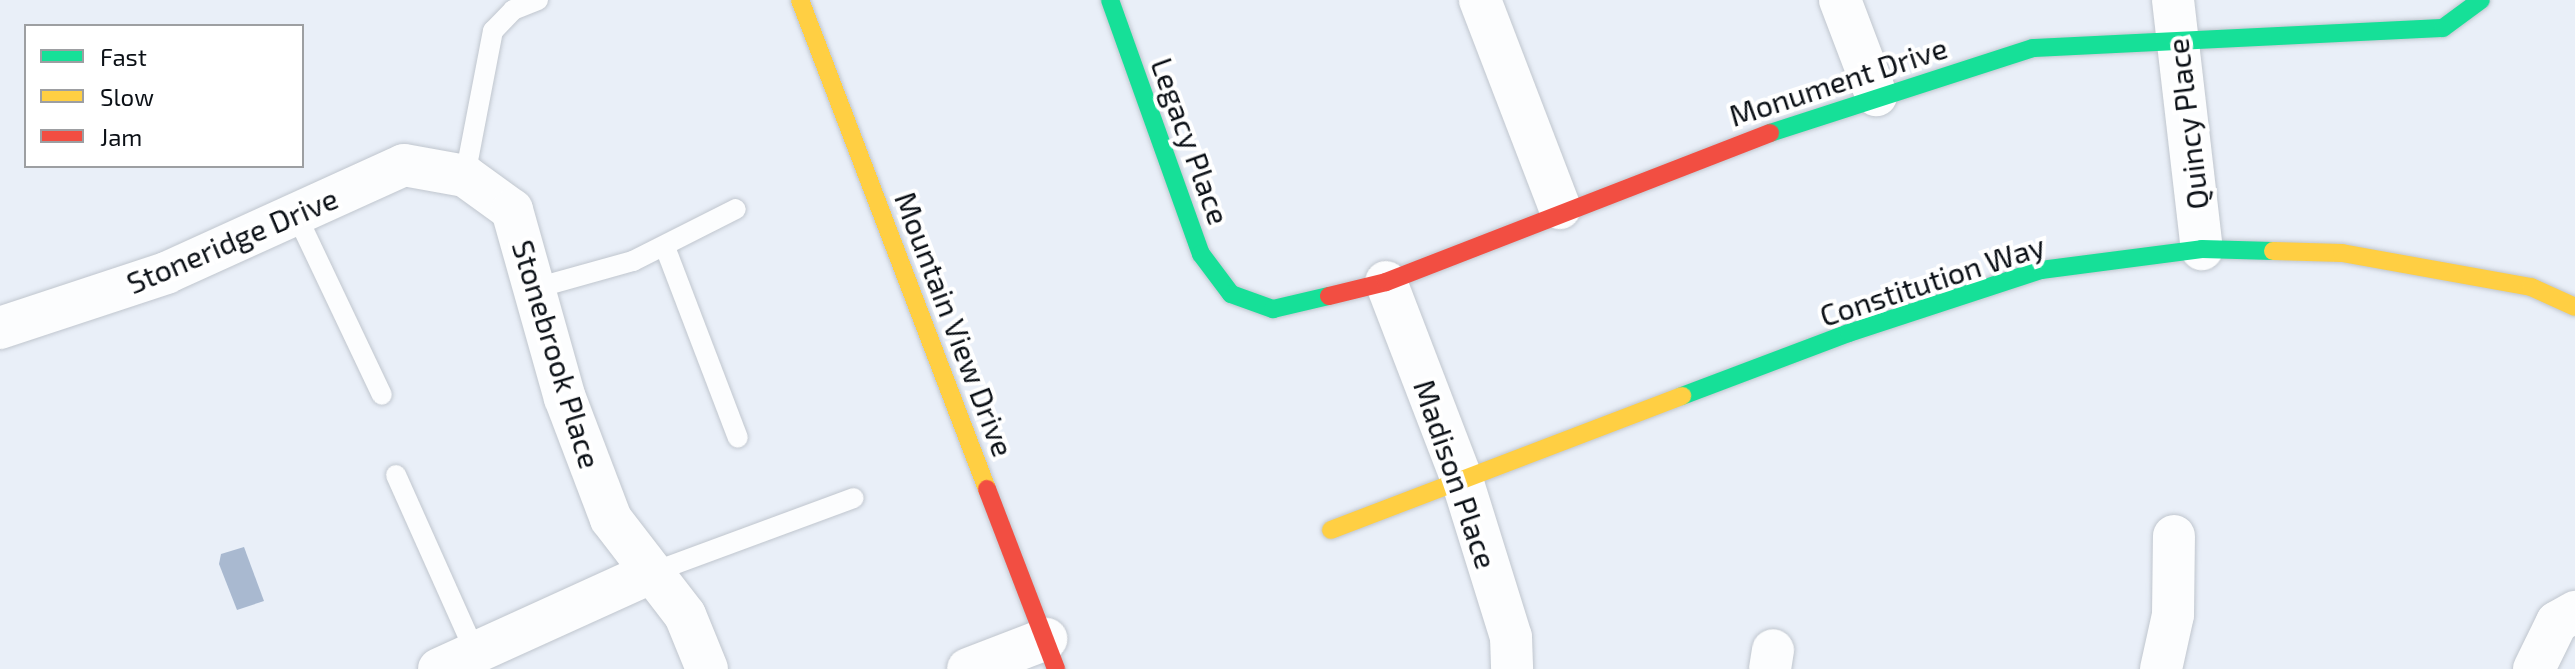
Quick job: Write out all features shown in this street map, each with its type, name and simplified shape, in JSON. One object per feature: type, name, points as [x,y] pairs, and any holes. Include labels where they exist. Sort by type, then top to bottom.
[{"type":"street","name":"Mountain View Drive","points":[[800,0],[1051,654]]},
{"type":"street","name":"Legacy Place","points":[[1110,0],[1201,254],[1231,294]]},
{"type":"street","points":[[1480,0],[1560,208]]},
{"type":"street","points":[[1840,0],[1876,95]]},
{"type":"street","name":"Monument Drive","points":[[1231,294],[1273,309],[1386,282],[1560,208],[1876,95],[2033,48],[2175,20],[2443,28],[2481,0]]},
{"type":"street","name":"Quincy Place","points":[[2175,20],[2202,249]]},
{"type":"street","name":"Stoneridge Drive","points":[[0,328],[166,273],[404,165],[465,176]]},
{"type":"street","name":"Stonebrook Place","points":[[465,176],[512,210],[565,398],[611,519],[685,615],[707,669]]},
{"type":"street","name":"Constitution Way","points":[[1331,530],[1463,483],[1849,333],[2041,270],[2202,249],[2342,253],[2531,287],[2575,307]]},
{"type":"street","name":"Madison Place","points":[[1386,282],[1463,483],[1511,637],[1512,669]]},
{"type":"street","points":[[2161,669],[2173,615],[2174,536]]},
{"type":"street","points":[[458,662],[651,573]]},
{"type":"street","points":[[2534,669],[2557,622],[2575,612]]},
{"type":"street","points":[[968,669],[1051,654]]},
{"type":"lane","points":[[465,176],[493,31],[513,10],[538,0]]},
{"type":"lane","points":[[536,288],[593,275],[665,247],[736,209]]},
{"type":"lane","points":[[296,214],[382,395]]},
{"type":"lane","points":[[665,247],[738,438]]},
{"type":"lane","points":[[396,475],[458,662]]},
{"type":"lane","points":[[651,573],[854,498]]},
{"type":"water","points":[[244,547],[264,601],[237,610],[219,564],[221,554]]},
{"type":"traffic: fast","points":[[1110,0],[1201,254],[1231,294],[1273,309],[1329,296]]},
{"type":"traffic: fast","points":[[1770,133],[2033,48],[2443,28],[2481,0]]},
{"type":"traffic: fast","points":[[1682,396],[1849,333],[2041,270],[2202,249],[2273,251]]},
{"type":"traffic: slow","points":[[800,0],[987,489]]},
{"type":"traffic: slow","points":[[2273,251],[2342,253],[2531,287],[2575,307]]},
{"type":"traffic: slow","points":[[1331,530],[1682,396]]},
{"type":"traffic: jam","points":[[1329,296],[1386,282],[1770,133]]},
{"type":"traffic: jam","points":[[987,489],[1056,669]]}]
